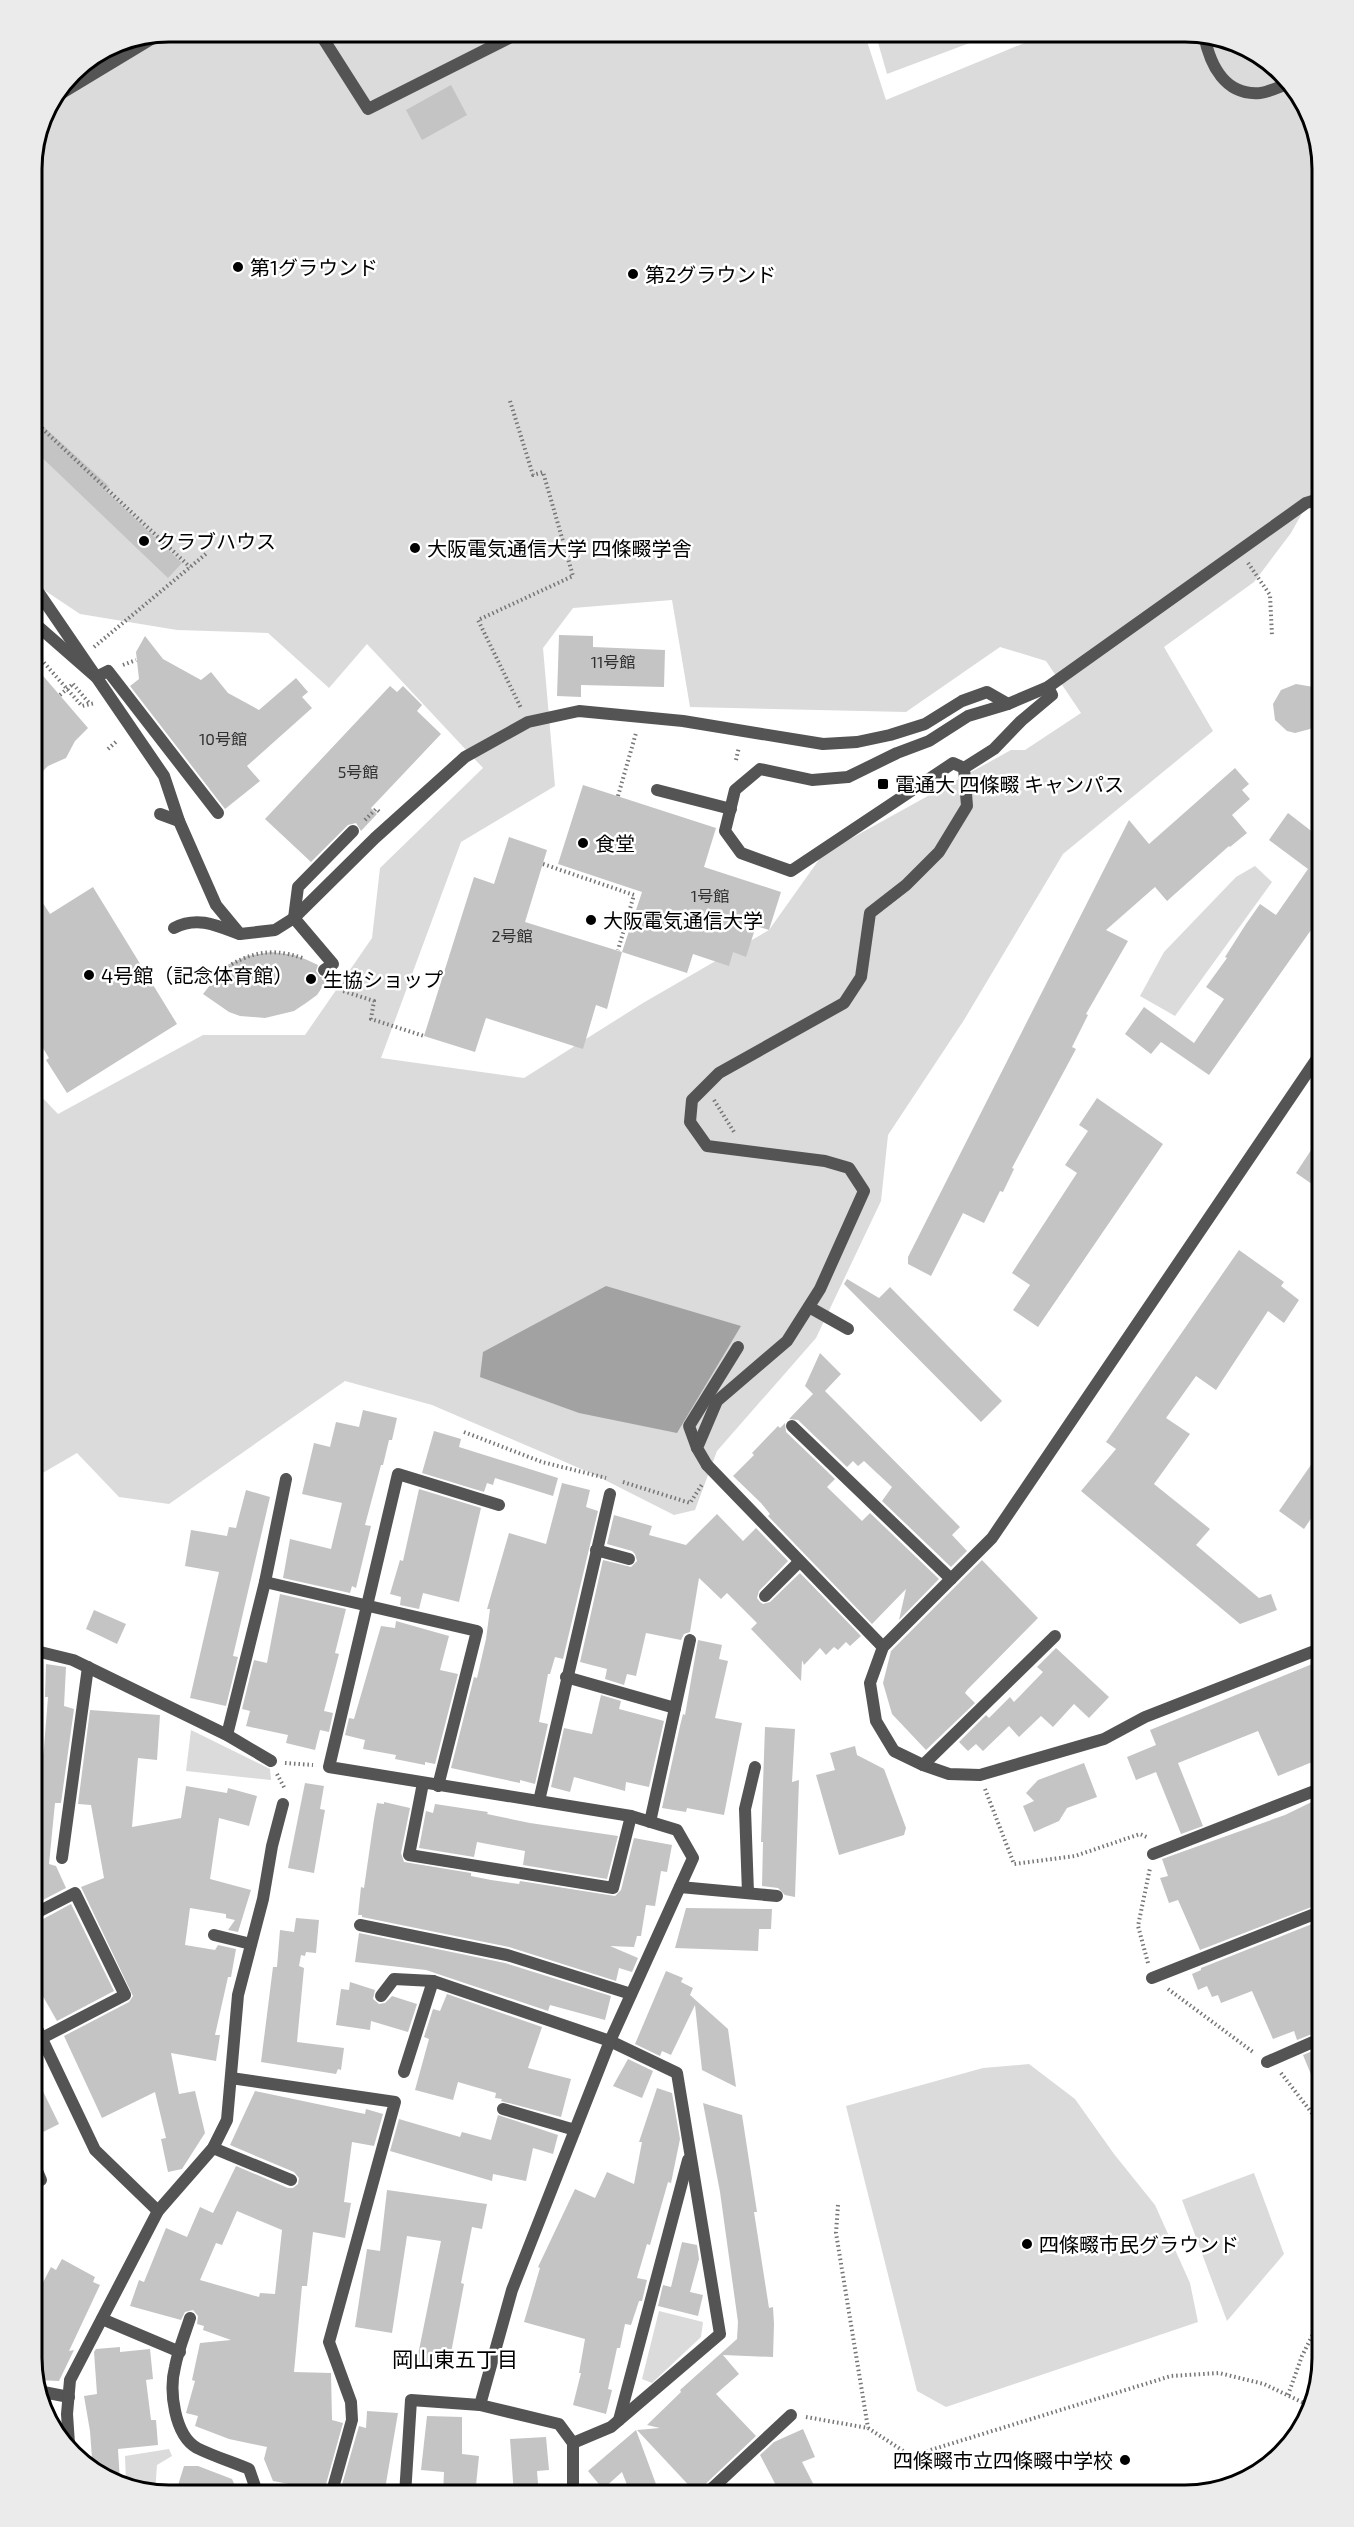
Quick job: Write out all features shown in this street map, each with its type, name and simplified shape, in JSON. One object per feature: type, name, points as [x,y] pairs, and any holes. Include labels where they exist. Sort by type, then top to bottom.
[{"type":"street","points":[[325,42],[368,109],[501,42]]},
{"type":"street","points":[[1206,43],[1208,55],[1219,76],[1239,91],[1261,93],[1281,86]]},
{"type":"street","points":[[73,86],[142,45]]},
{"type":"street","points":[[964,768],[953,763],[791,871],[741,853],[725,831],[735,790],[760,769],[812,780],[848,777],[897,753],[929,741],[968,716],[1008,704],[1048,687],[1306,503],[1312,501]]},
{"type":"street","points":[[42,599],[164,776],[179,821],[216,905],[240,934]]},
{"type":"street","points":[[42,630],[96,677]]},
{"type":"street","points":[[96,677],[108,671],[218,813]]},
{"type":"street","points":[[964,768],[994,749],[1021,721],[1052,695],[1048,687]]},
{"type":"street","points":[[174,928],[184,923],[206,921],[240,934],[275,930],[294,918],[375,838],[465,758],[528,722],[579,711],[723,727],[823,744],[857,742],[925,724],[962,701],[987,692],[1008,704]]},
{"type":"street","points":[[697,1448],[717,1401],[787,1341],[809,1307],[848,1230],[864,1191],[849,1168],[825,1161],[707,1146],[690,1122],[692,1100],[719,1073],[844,1003],[861,977],[870,913],[906,885],[939,852],[967,806],[964,768]]},
{"type":"street","points":[[657,790],[730,809]]},
{"type":"street","points":[[160,814],[179,821]]},
{"type":"street","points":[[329,967],[294,918],[298,887],[353,831]]},
{"type":"street","points":[[1312,1067],[992,1538],[883,1647],[870,1683],[876,1721],[894,1751],[922,1766],[949,1774],[980,1775],[1104,1739],[1145,1717],[1312,1652]]},
{"type":"street","points":[[809,1307],[849,1329]]},
{"type":"street","points":[[738,1347],[689,1426],[697,1448],[710,1468],[883,1647]]},
{"type":"street","points":[[792,1426],[951,1579]]},
{"type":"street","points":[[480,2405],[512,2290],[610,2042],[693,1858],[677,1830],[631,1816],[329,1767],[398,1474],[499,1504]]},
{"type":"street","points":[[227,1735],[265,1582],[286,1479]]},
{"type":"street","points":[[539,1801],[610,1494]]},
{"type":"street","points":[[596,1550],[629,1559]]},
{"type":"street","points":[[765,1596],[799,1562]]},
{"type":"street","points":[[265,1582],[477,1631],[438,1786]]},
{"type":"street","points":[[922,1766],[1055,1636]]},
{"type":"street","points":[[650,1822],[690,1640]]},
{"type":"street","points":[[42,1653],[73,1660],[88,1667],[227,1735],[271,1761]]},
{"type":"street","points":[[62,1858],[88,1667]]},
{"type":"street","points":[[566,1677],[675,1708]]},
{"type":"street","points":[[748,1893],[745,1809],[755,1767]]},
{"type":"street","points":[[423,1784],[409,1855],[579,1882],[613,1887],[631,1816]]},
{"type":"street","points":[[1153,1854],[1312,1792]]},
{"type":"street","points":[[69,2436],[70,2380],[158,2211],[213,2148],[226,2120],[238,1995],[263,1899],[272,1846],[283,1804]]},
{"type":"street","points":[[680,1887],[777,1896]]},
{"type":"street","points":[[42,1910],[75,1893],[125,1995],[42,2038],[95,2150],[158,2211]]},
{"type":"street","points":[[1152,1978],[1312,1915]]},
{"type":"street","points":[[360,1925],[507,1955],[631,1994]]},
{"type":"street","points":[[214,1935],[251,1944]]},
{"type":"street","points":[[381,1996],[394,1980],[433,1982],[610,2042],[677,2073],[720,2334],[611,2427],[573,2443]]},
{"type":"street","points":[[404,2072],[433,1982]]},
{"type":"street","points":[[1267,2062],[1312,2043]]},
{"type":"street","points":[[231,2078],[395,2102],[329,2342],[351,2402],[352,2420],[335,2485]]},
{"type":"street","points":[[503,2109],[575,2130]]},
{"type":"street","points":[[213,2148],[291,2180]]},
{"type":"street","points":[[619,2420],[690,2154]]},
{"type":"street","points":[[190,2318],[174,2369],[174,2401],[178,2425],[183,2436],[196,2447],[249,2469],[255,2485]]},
{"type":"street","points":[[102,2319],[180,2352]]},
{"type":"street","points":[[47,2393],[69,2397]]},
{"type":"street","points":[[406,2485],[411,2400],[480,2405],[559,2424],[573,2443],[573,2485]]},
{"type":"street","points":[[716,2485],[791,2415]]},
{"type":"path","points":[[510,401],[533,476],[543,472],[573,576],[478,620],[528,722]]},
{"type":"path","points":[[42,428],[190,567]]},
{"type":"path","points":[[81,657],[207,553]]},
{"type":"path","points":[[1243,554],[1270,596],[1272,636]]},
{"type":"path","points":[[42,660],[82,706],[110,699]]},
{"type":"path","points":[[60,695],[73,684],[90,704]]},
{"type":"path","points":[[618,796],[634,742]]},
{"type":"path","points":[[543,864],[592,878],[640,897]]},
{"type":"path","points":[[618,950],[634,895]]},
{"type":"path","points":[[205,981],[247,956],[271,952],[294,955],[329,967],[349,969],[343,992],[374,1001],[371,1019],[424,1036]]},
{"type":"path","points":[[705,1087],[746,1151]]},
{"type":"path","points":[[464,1432],[542,1462],[613,1479]]},
{"type":"path","points":[[642,1489],[690,1503],[710,1468]]},
{"type":"path","points":[[271,1761],[329,1767]]},
{"type":"path","points":[[271,1761],[286,1792],[283,1804]]},
{"type":"path","points":[[980,1775],[1014,1864],[1075,1856],[1140,1834],[1150,1839],[1153,1854],[1138,1926],[1152,1978],[1279,2071],[1312,2112]]},
{"type":"path","points":[[838,2205],[836,2233],[868,2428]]},
{"type":"path","points":[[1288,2395],[1302,2356],[1312,2337]]},
{"type":"path","points":[[791,2415],[868,2428],[911,2456],[1172,2376],[1219,2373],[1264,2384],[1304,2403]]},
{"type":"shaded area","points":[[161,42],[867,42],[886,100],[1027,42],[1193,42],[1210,44],[1234,52],[1262,68],[1286,92],[1302,120],[1310,144],[1312,161],[1312,495],[1291,533],[1254,582],[1164,647],[1213,731],[1063,854],[964,1020],[888,1135],[881,1201],[816,1338],[717,1451],[695,1510],[674,1515],[593,1474],[432,1405],[345,1381],[169,1504],[119,1497],[77,1453],[42,1473],[42,1097],[58,1114],[203,1035],[305,1035],[372,938],[380,868],[483,768],[367,644],[329,688],[268,633],[177,630],[80,614],[42,589],[42,161],[46,136],[63,98],[79,79],[98,63],[120,52],[144,44]],"holes":[[[672,600],[690,707],[906,712],[1000,647],[1046,661],[1081,713],[1025,750],[1011,750],[823,854],[769,930],[643,1003],[524,1078],[381,1058],[461,842],[555,786],[543,648],[573,608]]]},
{"type":"shaded area","points":[[878,42],[972,42],[887,74]]},
{"type":"shaded area","points":[[1255,866],[1272,882],[1175,1016],[1140,996],[1164,952],[1236,877]]},
{"type":"shaded area","points":[[606,1286],[741,1326],[677,1433],[579,1413],[480,1377],[483,1352]]},
{"type":"shaded area","points":[[191,1730],[270,1769],[271,1780],[186,1771]]},
{"type":"shaded area","name":"四條畷市民グラウンド","points":[[1029,2064],[1075,2099],[1114,2154],[1155,2205],[1190,2283],[1198,2322],[946,2407],[917,2391],[846,2106],[983,2068]]},
{"type":"shaded area","points":[[1254,2173],[1284,2254],[1227,2321],[1182,2200]]},
{"type":"shaded area","points":[[659,2311],[703,2322],[701,2337],[652,2383],[642,2379]]},
{"type":"shaded area","points":[[169,2449],[172,2456],[157,2465],[156,2484],[126,2477],[125,2456]]},
{"type":"building","points":[[451,85],[467,115],[422,140],[406,110]]},
{"type":"building","points":[[42,425],[109,486],[105,490],[182,563],[168,578],[42,458]]},
{"type":"building","points":[[559,635],[593,636],[593,647],[665,650],[664,687],[581,685],[581,697],[557,696]]},
{"type":"building","points":[[145,636],[163,659],[201,680],[211,672],[228,693],[259,710],[296,678],[308,692],[302,697],[312,708],[247,766],[260,781],[225,809],[130,686],[139,679],[136,652]]},
{"type":"building","points":[[42,675],[88,728],[75,741],[66,758],[48,766],[42,772]]},
{"type":"building","points":[[1296,684],[1312,687],[1312,727],[1310,729],[1295,733],[1287,731],[1275,720],[1273,704],[1281,690]]},
{"type":"building","points":[[390,686],[397,692],[403,686],[422,705],[417,711],[441,734],[371,808],[377,814],[361,831],[356,823],[348,825],[311,862],[265,819]]},
{"type":"building","points":[[1235,768],[1249,784],[1242,790],[1250,799],[1232,815],[1247,833],[1167,901],[1155,887],[1106,930],[1128,941],[1086,1014],[1088,1015],[1072,1047],[1076,1049],[1012,1168],[1014,1169],[1003,1192],[1000,1191],[984,1223],[963,1213],[931,1276],[908,1264],[908,1257],[1129,820],[1149,844]]},
{"type":"building","points":[[583,785],[716,828],[704,867],[781,892],[769,930],[756,926],[746,957],[733,952],[729,966],[693,954],[687,973],[622,952],[642,892],[558,864]]},
{"type":"building","points":[[1288,813],[1312,832],[1312,929],[1209,1075],[1161,1042],[1151,1054],[1125,1034],[1144,1007],[1194,1043],[1224,999],[1206,987],[1227,958],[1225,957],[1246,924],[1260,904],[1276,915],[1308,869],[1269,840]]},
{"type":"building","points":[[509,837],[547,850],[525,922],[622,952],[607,1009],[596,1005],[583,1049],[486,1018],[475,1052],[424,1036],[474,877],[494,884]]},
{"type":"building","name":"4号館（記念体育館）","points":[[93,887],[177,1024],[67,1093],[46,1060],[49,1058],[42,1046],[42,902],[50,914]]},
{"type":"building","points":[[271,952],[305,959],[318,965],[316,971],[320,977],[329,977],[317,995],[294,1011],[265,1018],[240,1016],[229,1012],[203,994],[225,966],[247,956]]},
{"type":"building","points":[[1097,1098],[1163,1144],[1038,1327],[1013,1310],[1030,1285],[1012,1273],[1077,1173],[1065,1165],[1088,1131],[1079,1125]]},
{"type":"building","points":[[1312,1149],[1312,1184],[1296,1173]]},
{"type":"building","points":[[1239,1250],[1284,1282],[1281,1286],[1299,1300],[1284,1323],[1268,1311],[1216,1390],[1196,1376],[1166,1418],[1190,1434],[1154,1484],[1210,1529],[1196,1545],[1259,1598],[1271,1594],[1277,1610],[1240,1624],[1081,1491],[1116,1449],[1106,1442]]},
{"type":"building","points":[[847,1279],[879,1298],[890,1287],[1002,1401],[981,1422],[844,1284]]},
{"type":"building","points":[[820,1353],[841,1374],[825,1391],[960,1527],[952,1535],[967,1551],[951,1567],[882,1501],[892,1487],[864,1461],[858,1466],[853,1461],[847,1467],[798,1420],[789,1419],[813,1394],[805,1386]]},
{"type":"building","points":[[363,1410],[397,1418],[392,1440],[389,1440],[383,1465],[381,1465],[365,1525],[371,1526],[356,1588],[352,1586],[350,1593],[283,1578],[290,1539],[331,1549],[342,1503],[302,1494],[314,1443],[330,1447],[336,1422],[359,1427]]},
{"type":"building","points":[[785,1423],[786,1432],[835,1479],[827,1487],[862,1521],[870,1513],[939,1579],[899,1620],[906,1589],[872,1624],[768,1516],[770,1514],[761,1503],[733,1476],[778,1426],[780,1428]]},
{"type":"building","points":[[434,1431],[461,1439],[459,1447],[558,1478],[553,1496],[495,1478],[493,1485],[487,1483],[484,1492],[422,1473]]},
{"type":"building","points":[[1312,1463],[1312,1517],[1304,1529],[1279,1511]]},
{"type":"building","points":[[562,1483],[590,1490],[586,1507],[598,1511],[563,1659],[555,1657],[550,1674],[548,1674],[539,1722],[548,1724],[535,1784],[520,1780],[520,1783],[451,1768],[474,1677],[477,1678],[486,1639],[490,1609],[487,1609],[509,1533],[546,1544]]},
{"type":"building","points":[[419,1489],[481,1508],[459,1602],[423,1593],[419,1609],[400,1605],[401,1597],[390,1594],[400,1560],[403,1561]]},
{"type":"building","points":[[246,1490],[270,1497],[233,1656],[238,1657],[226,1706],[190,1698],[219,1572],[185,1566],[191,1530],[227,1536],[229,1527],[236,1528]]},
{"type":"building","points":[[717,1514],[743,1541],[756,1528],[788,1561],[759,1591],[757,1598],[760,1602],[763,1604],[770,1602],[800,1573],[861,1636],[850,1646],[846,1642],[838,1650],[834,1647],[826,1655],[820,1648],[804,1665],[802,1660],[801,1681],[751,1629],[757,1623],[727,1593],[721,1599],[699,1578],[690,1632],[684,1634],[681,1640],[646,1633],[636,1676],[627,1674],[624,1685],[605,1679],[607,1669],[580,1662],[603,1560],[631,1567],[637,1561],[632,1551],[607,1544],[614,1515],[652,1526],[649,1535],[686,1545]]},
{"type":"building","points":[[982,1560],[1038,1618],[967,1690],[965,1693],[975,1703],[926,1750],[892,1714],[883,1683],[891,1651]]},
{"type":"building","points":[[280,1594],[346,1609],[335,1653],[339,1654],[324,1711],[333,1713],[329,1732],[320,1730],[315,1750],[286,1743],[288,1735],[246,1726],[250,1711],[242,1709],[254,1660],[267,1663]]},
{"type":"building","points":[[94,1610],[126,1624],[117,1644],[86,1629]]},
{"type":"building","points":[[396,1621],[449,1636],[440,1670],[458,1674],[435,1764],[425,1762],[425,1765],[395,1759],[396,1755],[363,1749],[365,1740],[345,1735],[349,1718],[354,1719],[381,1626],[395,1628]]},
{"type":"building","points":[[698,1640],[722,1645],[719,1659],[728,1661],[715,1718],[742,1723],[724,1815],[687,1808],[686,1812],[662,1808],[683,1714],[685,1715]]},
{"type":"building","points":[[1056,1648],[1109,1697],[1089,1718],[1074,1704],[1053,1727],[1041,1716],[1019,1737],[1009,1726],[983,1751],[976,1744],[968,1751],[959,1742],[986,1715],[989,1718],[1010,1697],[1014,1702],[1043,1672],[1037,1667]]},
{"type":"building","points":[[46,1664],[66,1667],[64,1706],[74,1709],[61,1803],[55,1803],[49,1864],[56,1866],[66,1888],[42,1900],[42,1764],[48,1697],[45,1697]]},
{"type":"building","points":[[1312,1664],[1312,1762],[1278,1776],[1258,1731],[1178,1763],[1203,1826],[1181,1834],[1156,1772],[1136,1780],[1127,1757],[1156,1745],[1150,1730]]},
{"type":"building","points":[[601,1695],[621,1701],[619,1709],[664,1721],[649,1787],[626,1782],[625,1791],[574,1777],[570,1792],[551,1787],[564,1728],[592,1734]]},
{"type":"building","points":[[90,1710],[160,1715],[157,1760],[138,1758],[132,1827],[181,1818],[186,1786],[227,1793],[228,1788],[257,1796],[249,1826],[219,1818],[210,1879],[251,1890],[238,1932],[228,1930],[235,1920],[226,1918],[226,1914],[190,1908],[185,1945],[215,1950],[218,1945],[236,1949],[215,2035],[220,2035],[216,2061],[171,2053],[179,2094],[195,2091],[205,2133],[182,2169],[168,2172],[161,2139],[166,2138],[155,2092],[102,2118],[64,2036],[129,2002],[133,1996],[81,1887],[104,1878],[91,1805],[78,1804]]},
{"type":"building","points":[[765,1727],[795,1729],[792,1782],[799,1780],[795,1897],[785,1895],[778,1888],[762,1886],[763,1842],[761,1842]]},
{"type":"building","points":[[855,1746],[857,1755],[884,1769],[906,1828],[904,1835],[839,1855],[816,1775],[835,1770],[830,1753]]},
{"type":"building","points":[[1084,1763],[1097,1797],[1067,1808],[1059,1821],[1034,1832],[1023,1806],[1034,1801],[1026,1793],[1038,1780]]},
{"type":"building","points":[[305,1783],[324,1786],[320,1809],[325,1810],[314,1873],[288,1868]]},
{"type":"building","points":[[384,1802],[410,1808],[401,1853],[404,1862],[471,1873],[471,1876],[491,1880],[519,1884],[520,1881],[615,1896],[621,1890],[634,1838],[672,1845],[667,1872],[661,1871],[655,1906],[646,1905],[641,1936],[637,1936],[634,1947],[610,1946],[638,1958],[632,1972],[619,1968],[616,1981],[509,1947],[358,1915],[377,1803],[384,1804]]},
{"type":"building","points":[[1312,1802],[1312,1907],[1200,1950],[1178,1900],[1169,1903],[1160,1878],[1168,1876],[1162,1859],[1285,1815]]},
{"type":"building","points":[[435,1804],[488,1812],[487,1814],[530,1823],[618,1836],[607,1879],[523,1865],[525,1851],[477,1842],[474,1857],[419,1848],[426,1811],[433,1813]]},
{"type":"building","points":[[71,1904],[114,1991],[57,2021],[42,1995],[42,1920]]},
{"type":"building","points":[[686,1908],[772,1909],[771,1929],[759,1929],[758,1951],[675,1948]]},
{"type":"building","points":[[296,1918],[319,1920],[316,1953],[306,1952],[305,1956],[301,1955],[299,1966],[304,1968],[297,2042],[344,2048],[341,2070],[338,2069],[336,2074],[261,2062],[273,1967],[277,1967],[280,1930],[294,1932]]},
{"type":"building","points":[[1312,1924],[1312,2034],[1297,2040],[1294,2031],[1273,2039],[1252,1991],[1221,2003],[1218,1995],[1212,1997],[1207,1986],[1198,1990],[1192,1974],[1201,1968]]},
{"type":"building","points":[[359,1933],[505,1963],[611,1996],[605,2020],[550,2005],[548,2011],[426,1970],[355,1962]]},
{"type":"building","points":[[666,1971],[683,1978],[681,1982],[693,1988],[690,1995],[728,2029],[736,2087],[702,2070],[695,2005],[671,2055],[662,2051],[660,2056],[635,2044]]},
{"type":"building","points":[[350,1982],[375,1990],[373,1999],[379,2004],[385,2003],[392,1996],[417,2004],[408,2032],[371,2021],[370,2030],[336,2025],[341,1989],[349,1990]]},
{"type":"building","points":[[447,1994],[542,2027],[528,2068],[571,2079],[561,2117],[501,2101],[502,2099],[495,2098],[496,2093],[458,2082],[453,2100],[415,2090],[429,2039],[424,2037],[433,2009],[440,2011]]},
{"type":"building","points":[[1312,2051],[1312,2077],[1303,2055]]},
{"type":"building","points":[[628,2059],[653,2071],[642,2098],[613,2086]]},
{"type":"building","points":[[657,2088],[672,2093],[680,2139],[671,2183],[668,2182],[650,2245],[647,2244],[637,2278],[647,2280],[642,2301],[639,2301],[631,2325],[625,2324],[620,2348],[617,2348],[608,2389],[612,2390],[606,2414],[573,2405],[581,2373],[579,2373],[585,2339],[524,2322],[540,2268],[538,2267],[575,2189],[595,2198],[607,2172],[634,2184],[642,2142],[639,2142]]},
{"type":"building","points":[[42,2089],[59,2124],[42,2132]]},
{"type":"building","points":[[255,2091],[365,2114],[366,2109],[383,2114],[374,2146],[352,2142],[344,2202],[351,2203],[345,2238],[313,2232],[307,2286],[302,2286],[294,2372],[331,2373],[332,2420],[343,2423],[326,2485],[289,2485],[273,2481],[264,2459],[267,2447],[229,2439],[195,2426],[198,2416],[186,2413],[195,2381],[192,2380],[200,2343],[231,2340],[203,2330],[204,2326],[197,2324],[198,2316],[193,2310],[185,2312],[181,2320],[130,2306],[139,2280],[144,2282],[166,2228],[187,2237],[200,2207],[213,2213],[236,2166],[288,2188],[293,2188],[298,2184],[299,2178],[294,2172],[230,2145]],"holes":[[[237,2211],[282,2230],[275,2294],[260,2293],[259,2297],[200,2280],[216,2243],[222,2245]]]},
{"type":"building","points":[[703,2103],[742,2115],[769,2308],[773,2307],[773,2357],[723,2355],[739,2374],[716,2394],[756,2436],[704,2485],[689,2485],[637,2430],[660,2428],[647,2425],[681,2392],[680,2390],[737,2339],[738,2322],[720,2192]]},
{"type":"building","points":[[498,2115],[558,2135],[553,2154],[533,2148],[526,2181],[493,2174],[492,2181],[390,2151],[399,2119],[460,2137],[462,2132],[491,2140]]},
{"type":"building","points":[[387,2190],[487,2204],[482,2229],[472,2227],[448,2369],[416,2365],[441,2241],[407,2236],[392,2333],[355,2327],[367,2249],[380,2251]]},
{"type":"building","points":[[682,2242],[697,2245],[699,2259],[690,2292],[703,2295],[698,2316],[658,2306],[663,2285],[671,2287]]},
{"type":"building","points":[[62,2259],[95,2277],[93,2282],[100,2285],[69,2351],[74,2350],[59,2381],[44,2380],[42,2366],[42,2284],[51,2267],[56,2270]]},
{"type":"building","points":[[120,2347],[120,2352],[150,2349],[153,2379],[146,2380],[151,2420],[156,2420],[158,2445],[118,2449],[120,2475],[92,2459],[84,2396],[97,2394],[94,2352],[96,2349]]},
{"type":"building","points":[[367,2411],[398,2413],[386,2485],[342,2485],[359,2426],[366,2428]]},
{"type":"building","points":[[427,2416],[462,2417],[462,2454],[479,2456],[476,2485],[443,2485],[444,2472],[421,2470]]},
{"type":"building","points":[[803,2429],[815,2457],[802,2462],[814,2485],[776,2485],[760,2455],[774,2442]]},
{"type":"building","points":[[636,2430],[656,2485],[627,2485],[622,2472],[607,2485],[600,2485],[588,2471]]},
{"type":"building","points":[[546,2437],[549,2470],[537,2471],[538,2485],[513,2485],[510,2439]]},
{"type":"building","points":[[184,2466],[198,2466],[232,2479],[235,2485],[178,2485]]},
{"type":"place","name":"第1グラウンド","points":[[238,267]]},
{"type":"place","name":"第2グラウンド","points":[[633,274]]},
{"type":"place","name":"クラブハウス","points":[[144,541]]},
{"type":"place","name":"大阪電気通信大学 四條畷学舎","points":[[415,548]]},
{"type":"place","name":"電通大 四條畷 キャンパス","points":[[883,784]]},
{"type":"place","name":"食堂","points":[[583,843]]},
{"type":"place","name":"大阪電気通信大学","points":[[591,920]]},
{"type":"place","name":"4号館（記念体育館）","points":[[89,975]]},
{"type":"place","name":"生協ショップ","points":[[311,979]]},
{"type":"place","name":"四條畷市民グラウンド","points":[[1027,2244]]},
{"type":"place","name":"四條畷市立四條畷中学校","points":[[1125,2460]]},
{"type":"district","name":"岡山東五丁目","points":[[455,2358]]}]
